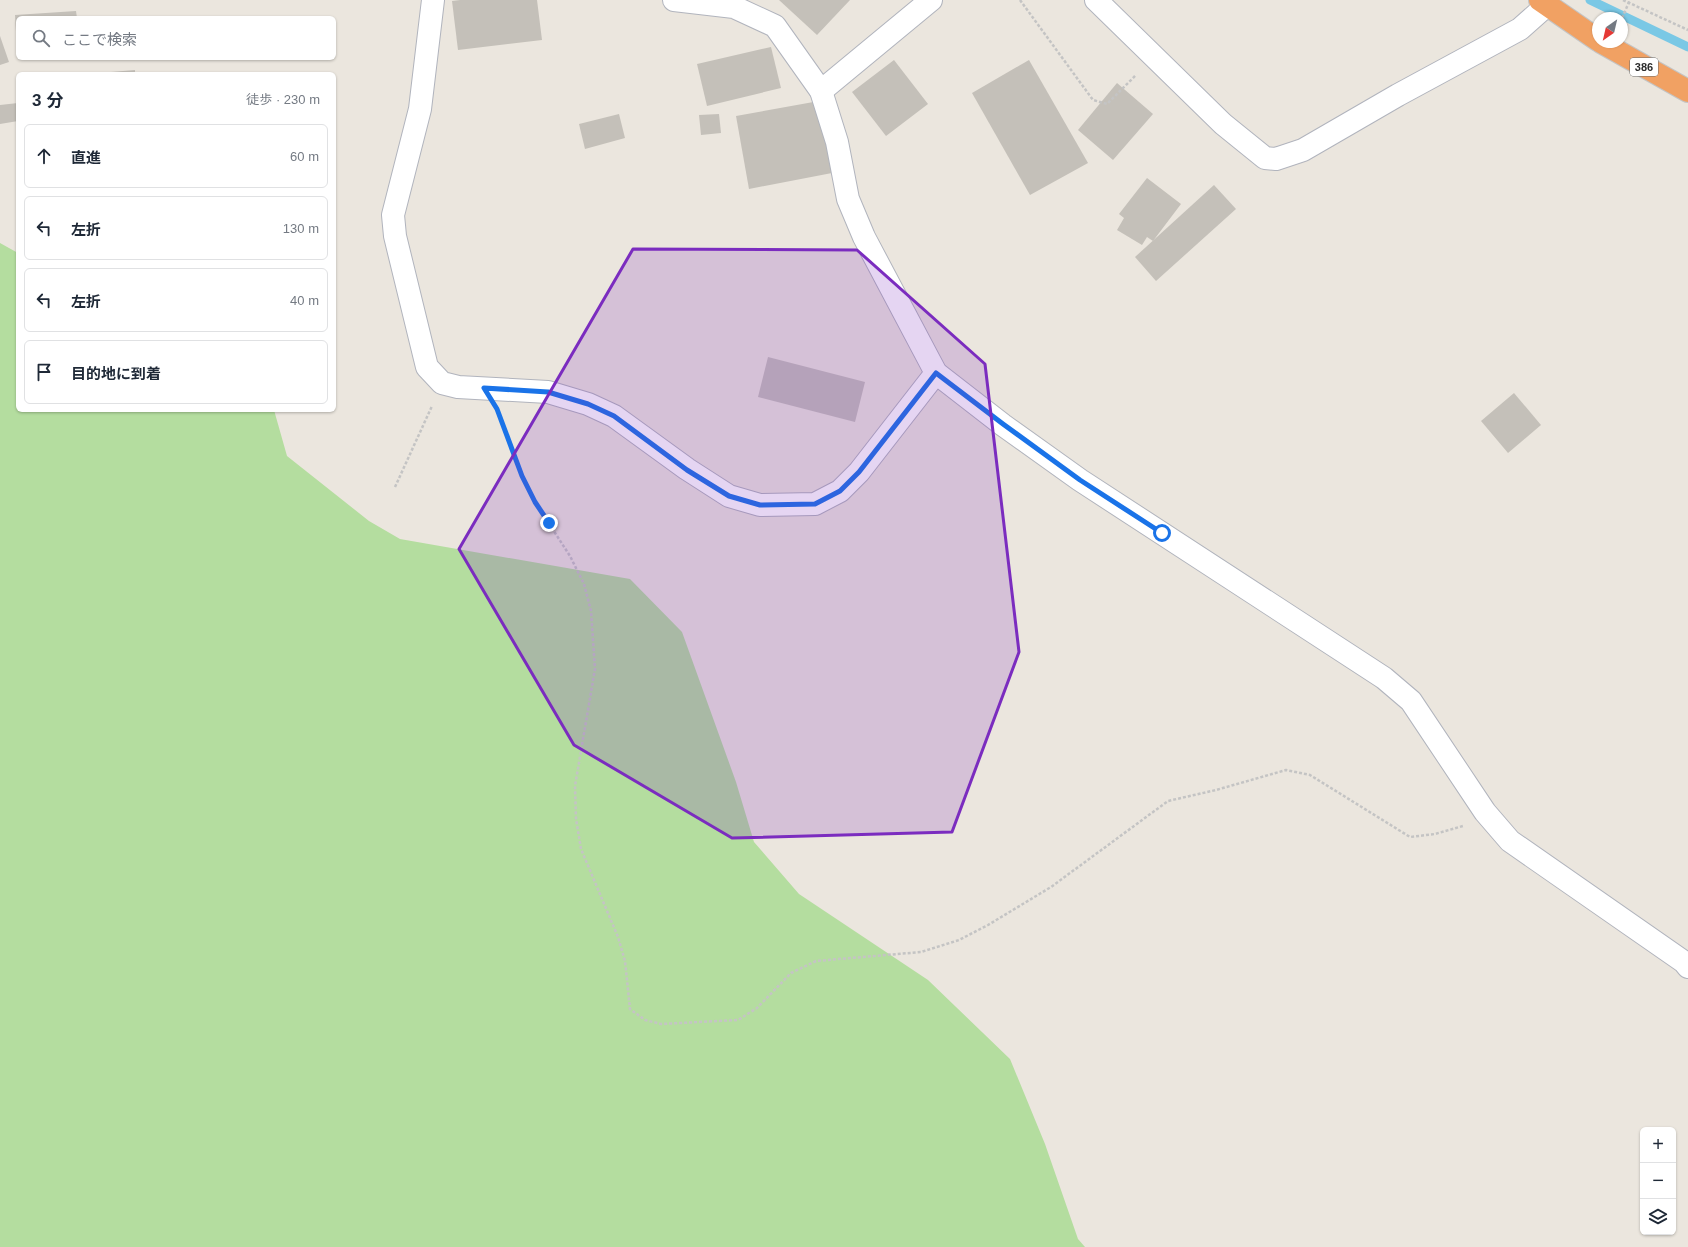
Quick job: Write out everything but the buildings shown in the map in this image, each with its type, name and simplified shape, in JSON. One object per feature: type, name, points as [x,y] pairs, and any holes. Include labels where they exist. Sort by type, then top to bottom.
[{"type":"highway","points":[[1544,2],[1592,36]]},
{"type":"highway","name":"386","points":[[1612,48],[1688,91]]},
{"type":"street","points":[[433,0],[420,109],[393,215],[395,236],[427,367],[442,384],[458,387],[548,392],[588,404],[614,416],[687,470],[729,496],[760,505],[815,504],[840,491],[859,472],[936,373]]},
{"type":"street","points":[[674,0],[734,7],[775,26],[821,91],[837,142],[848,199],[864,237],[936,373],[1080,480],[1384,678],[1410,701],[1490,818],[1510,841],[1684,962],[1688,967]]},
{"type":"street","points":[[821,91],[931,0]]},
{"type":"street","points":[[1096,0],[1223,124],[1265,158],[1276,159],[1303,150],[1398,94],[1520,29],[1544,2]]},
{"type":"path","points":[[1020,0],[1093,100],[1107,104],[1154,56]]},
{"type":"path","points":[[1623,0],[1688,30]]},
{"type":"path","points":[[1625,12],[1630,2]]},
{"type":"path","points":[[395,487],[442,384]]},
{"type":"path","points":[[484,388],[497,409],[522,476],[535,502],[570,556],[584,584],[589,604],[595,669],[575,786],[576,819],[581,849],[618,937],[623,955],[630,1009],[645,1020],[661,1024],[738,1020],[758,1008],[791,973],[816,961],[921,952],[959,940],[988,925],[1051,887],[1168,801],[1216,790],[1286,770],[1310,775],[1410,837],[1436,834],[1490,818]]},
{"type":"highlighted area","points":[[633,249],[857,250],[985,364],[1019,652],[952,832],[732,838],[574,745],[459,549]]},
{"type":"green space","points":[[0,243],[16,252],[16,412],[275,412],[287,456],[369,521],[400,539],[630,579],[682,632],[736,782],[754,842],[799,894],[928,980],[1010,1059],[1045,1144],[1078,1239],[1085,1247],[0,1247]]},
{"type":"waterway","points":[[1590,0],[1688,47]]},
{"type":"route","points":[[549,523],[535,502],[522,476],[497,409],[484,388],[548,392],[588,404],[614,416],[687,470],[729,496],[760,505],[815,504],[840,491],[859,472],[919,397],[936,373],[1080,480],[1162,533]]}]
